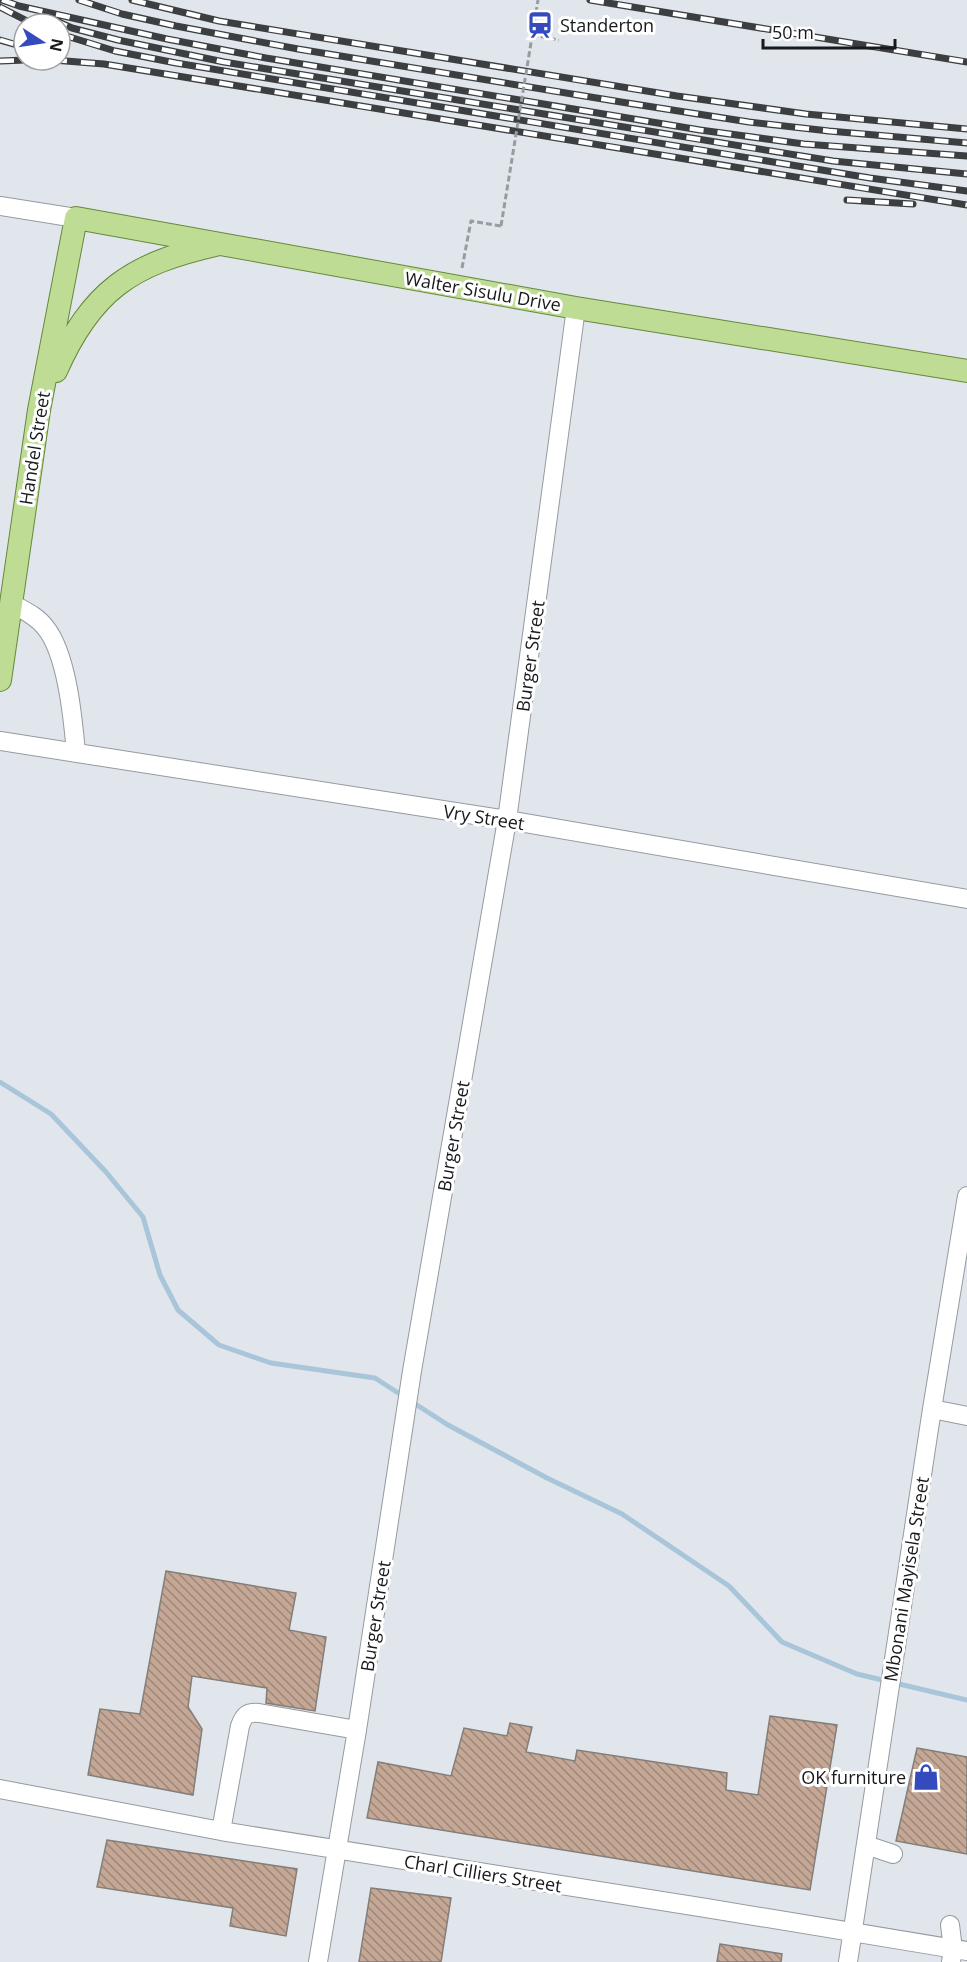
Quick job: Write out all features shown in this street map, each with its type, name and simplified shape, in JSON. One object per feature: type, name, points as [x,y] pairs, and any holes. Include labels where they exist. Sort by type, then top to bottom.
[{"type":"main road","name":"Walter Sisulu Drive","points":[[76,218],[576,308],[967,370]]},
{"type":"main road","name":"Handel Street","points":[[0,680],[39,410],[76,218]]},
{"type":"main road","points":[[39,410],[69,342],[91,310],[111,289],[131,275],[154,265],[189,251],[222,244]]},
{"type":"street","name":"Walter Sisulu Drive","points":[[0,206],[76,218]]},
{"type":"street","name":"Burger Street","points":[[318,1962],[338,1850],[412,1371],[507,820],[576,308]]},
{"type":"street","points":[[11,603],[30,614],[47,628],[58,651],[70,696],[76,753]]},
{"type":"street","name":"Vry Street","points":[[0,741],[507,820],[967,899]]},
{"type":"street","name":"Mbonani Mayisela Street","points":[[848,1962],[894,1652],[967,1196]]},
{"type":"street","points":[[932,1409],[967,1416]]},
{"type":"street","points":[[221,1831],[240,1726],[244,1716],[250,1712],[259,1713],[357,1730]]},
{"type":"street","name":"Charl Cilliers Street","points":[[0,1789],[221,1831],[853,1932],[957,1954]]},
{"type":"street","points":[[866,1845],[893,1854]]},
{"type":"street","points":[[950,1925],[957,1954]]},
{"type":"path","points":[[465,256],[471,221],[501,226],[538,0]]},
{"type":"path","points":[[532,35],[559,39]]},
{"type":"building","points":[[166,1571],[296,1593],[289,1630],[326,1637],[315,1711],[266,1703],[267,1688],[192,1676],[188,1707],[202,1729],[193,1795],[88,1775],[100,1709],[140,1714]]},
{"type":"building","points":[[770,1716],[837,1725],[810,1890],[367,1818],[378,1762],[451,1776],[464,1728],[507,1736],[510,1723],[532,1727],[526,1752],[575,1761],[577,1750],[727,1773],[726,1790],[758,1795]]},
{"type":"building","points":[[917,1748],[967,1757],[967,1854],[896,1841]]},
{"type":"building","points":[[107,1840],[297,1869],[286,1936],[230,1926],[233,1908],[97,1887]]},
{"type":"building","points":[[371,1888],[451,1898],[441,1962],[359,1962]]},
{"type":"building","points":[[720,1944],[782,1954],[781,1962],[717,1962]]},
{"type":"waterway","points":[[0,1082],[51,1114],[106,1172],[143,1217],[160,1275],[178,1310],[219,1345],[271,1363],[375,1378],[448,1425],[547,1478],[622,1514],[729,1586],[782,1642],[857,1674],[967,1700]]},
{"type":"railway","points":[[2,0],[19,6],[167,39],[266,58],[700,130],[804,144],[967,156]]},
{"type":"railway","points":[[79,0],[122,14],[298,49],[621,102],[749,122],[967,143]]},
{"type":"railway","points":[[132,0],[219,21],[677,96],[806,114],[967,129]]},
{"type":"railway","points":[[590,0],[967,62]]},
{"type":"railway","points":[[0,7],[12,13]]},
{"type":"railway","points":[[72,28],[224,62],[833,161],[967,174]]},
{"type":"railway","points":[[72,38],[115,51],[176,63],[870,178],[967,191]]},
{"type":"railway","points":[[0,40],[12,44]]},
{"type":"railway","points":[[0,61],[12,61]]},
{"type":"railway","points":[[72,61],[104,64],[967,205]]},
{"type":"railway","points":[[847,200],[913,204]]},
{"type":"place","name":"Standerton","points":[[540,25]]},
{"type":"place","name":"OK furniture","points":[[926,1777]]}]
